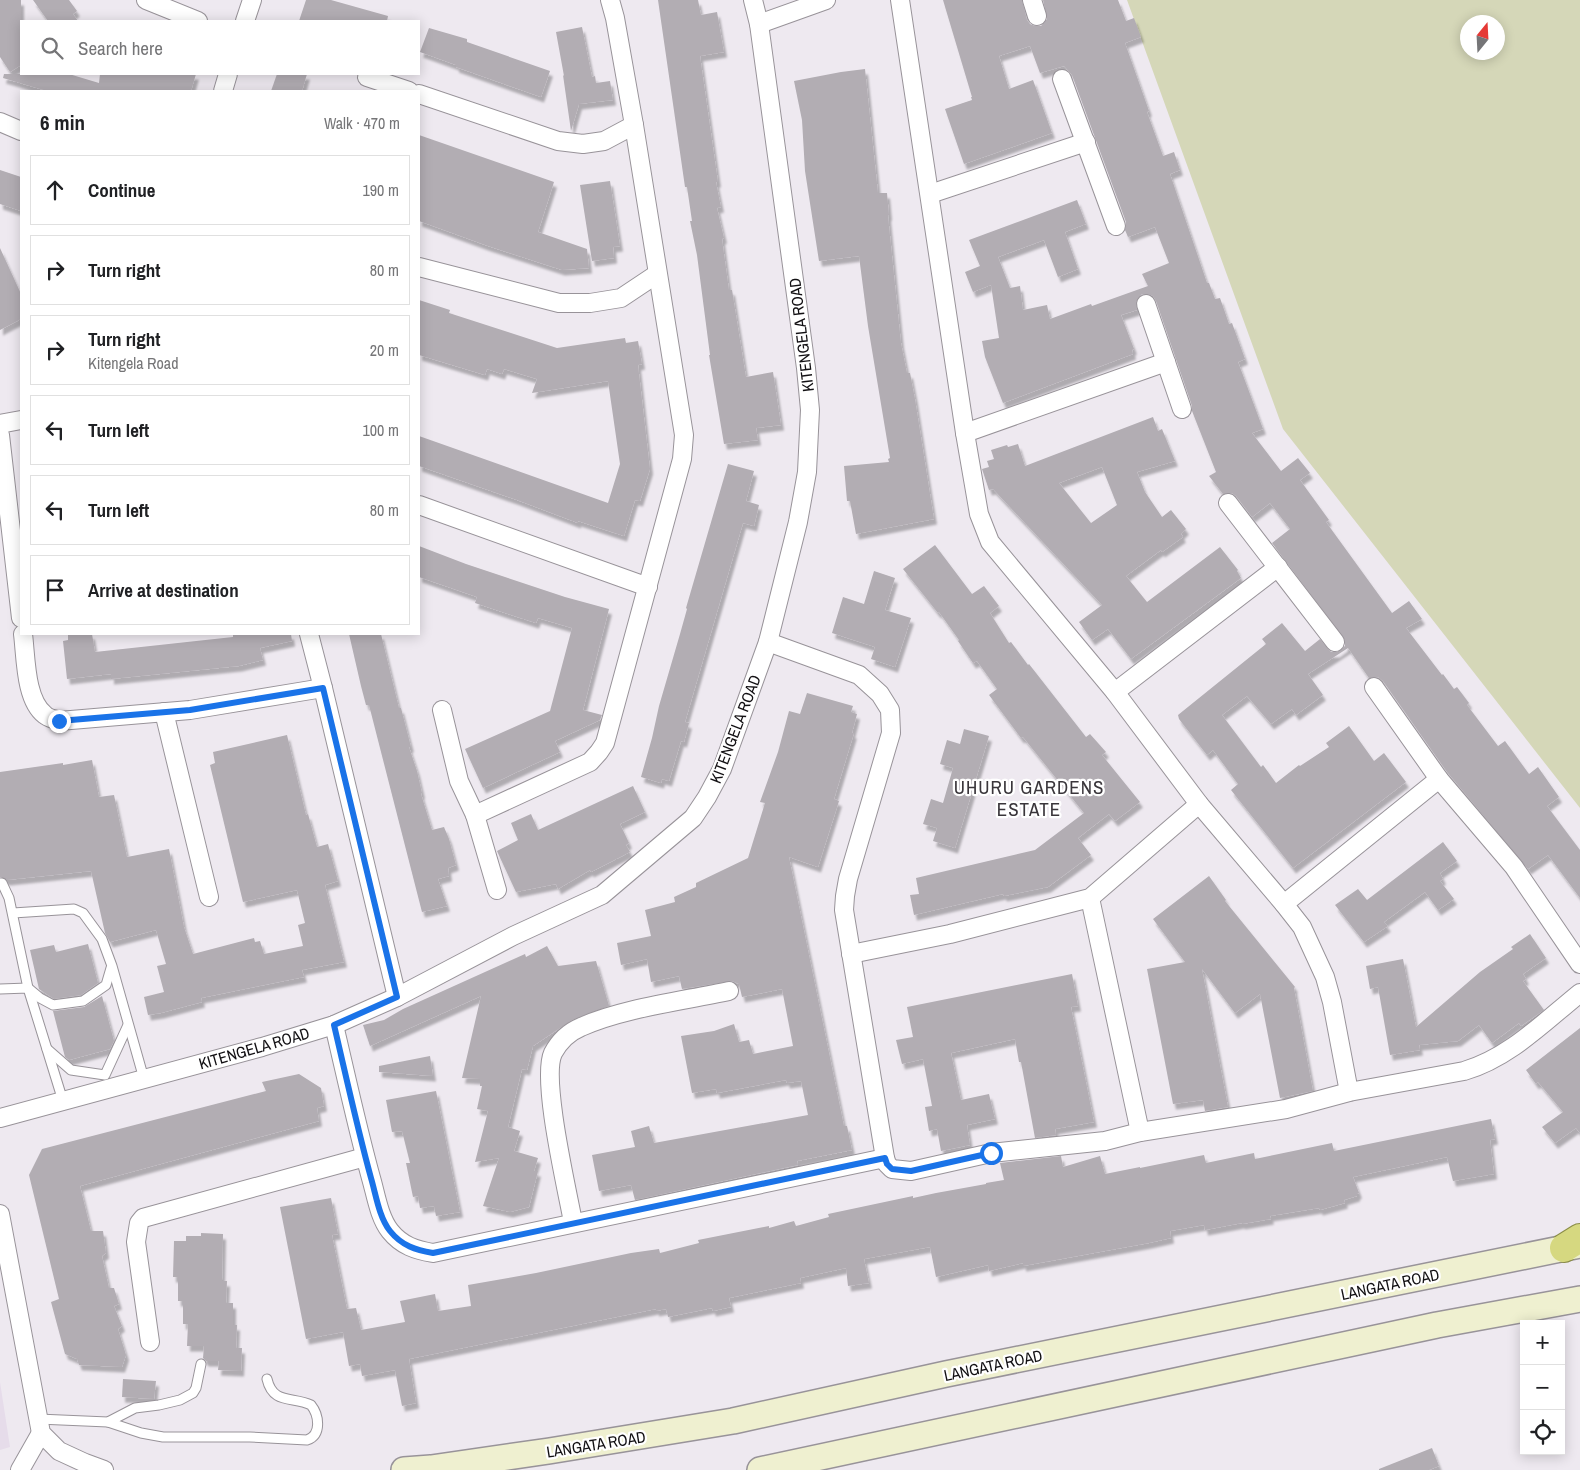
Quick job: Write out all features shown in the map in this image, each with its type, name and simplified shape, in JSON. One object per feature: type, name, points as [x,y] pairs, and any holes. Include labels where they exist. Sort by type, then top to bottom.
[{"type":"main road","name":"LANGATA ROAD","points":[[404,1470],[539,1453],[733,1421],[946,1374],[1575,1244]]},
{"type":"main road","points":[[760,1470],[1437,1325],[1580,1299]]},
{"type":"street","points":[[146,0],[196,20]]},
{"type":"street","points":[[245,20],[252,0]]},
{"type":"street","points":[[475,815],[590,762],[605,743],[682,459],[684,436],[634,125],[615,18],[610,0]]},
{"type":"street","name":"KITENGELA ROAD","points":[[0,1118],[262,1047],[334,1025],[397,997],[513,936],[602,895],[693,818],[708,797],[722,769],[768,642],[798,522],[806,472],[810,410],[797,294],[759,24],[753,0]]},
{"type":"street","points":[[759,24],[826,0]]},
{"type":"street","points":[[900,0],[965,433],[979,514],[990,542],[1115,692],[1198,804],[1284,904],[1302,928],[1325,977],[1332,1002],[1349,1092]]},
{"type":"street","points":[[223,90],[228,75]]},
{"type":"street","points":[[367,77],[406,90]]},
{"type":"street","points":[[1062,79],[1116,226]]},
{"type":"street","points":[[420,94],[558,141],[583,144],[604,142],[634,125]]},
{"type":"street","points":[[0,122],[20,130]]},
{"type":"street","points":[[930,194],[1086,142]]},
{"type":"street","points":[[420,267],[559,303],[590,303],[621,298],[657,274]]},
{"type":"street","points":[[1146,304],[1182,409]]},
{"type":"street","points":[[965,433],[1166,362]]},
{"type":"street","points":[[0,424],[20,420]]},
{"type":"street","points":[[0,435],[20,609]]},
{"type":"street","points":[[1228,503],[1336,642]]},
{"type":"street","points":[[420,505],[648,587]]},
{"type":"street","points":[[1115,692],[1278,567]]},
{"type":"street","points":[[23,635],[29,684],[36,706],[46,716],[59,721],[190,710],[323,688]]},
{"type":"street","points":[[309,635],[397,997]]},
{"type":"street","points":[[768,642],[859,675],[880,694],[890,710],[891,733],[845,896],[844,910],[885,1158],[887,1164],[892,1169],[911,1171],[991,1153],[1105,1141],[1140,1132],[1286,1109],[1349,1092],[1464,1071],[1482,1066],[1499,1057],[1580,993]]},
{"type":"street","points":[[1374,687],[1439,779],[1514,867],[1580,964]]},
{"type":"street","points":[[442,710],[459,781],[475,815],[497,890]]},
{"type":"street","points":[[164,712],[209,897]]},
{"type":"street","points":[[1284,904],[1439,779]]},
{"type":"street","points":[[851,954],[950,934],[1090,898],[1198,804]]},
{"type":"street","points":[[1090,898],[1140,1132]]},
{"type":"street","points":[[573,1222],[550,1093],[553,1054],[565,1037],[580,1027],[620,1014],[729,992]]},
{"type":"street","points":[[334,1025],[382,1217],[390,1231],[402,1243],[414,1249],[433,1253],[573,1222],[885,1158]]},
{"type":"street","points":[[150,1342],[136,1242],[138,1223],[144,1218],[366,1158]]},
{"type":"street","points":[[0,1214],[39,1426],[59,1451],[104,1470]]},
{"type":"street","points":[[20,1470],[39,1426]]},
{"type":"lane","points":[[0,883],[2,883],[6,890],[13,913],[28,988],[63,1101]]},
{"type":"lane","points":[[13,913],[79,910],[90,921],[102,939],[112,966],[144,1079]]},
{"type":"lane","points":[[0,989],[28,988],[40,998],[53,1005],[82,1001],[106,985],[112,966]]},
{"type":"lane","points":[[47,1049],[71,1070],[105,1075],[128,1025]]},
{"type":"lane","points":[[108,1422],[135,1408],[180,1400],[193,1393],[196,1388],[201,1364]]},
{"type":"lane","points":[[39,1426],[108,1422],[141,1433],[163,1437],[250,1437],[307,1440],[312,1438],[317,1430],[318,1416],[312,1405],[277,1396],[270,1389],[267,1379]]},
{"type":"shaded area","points":[[0,1382],[10,1447],[0,1450]]},
{"type":"green space","points":[[1127,0],[1580,0],[1580,808],[1283,429]]},
{"type":"building","points":[[0,0],[21,0],[20,66],[10,72],[0,57]]},
{"type":"building","points":[[33,0],[69,0],[77,11],[73,14],[77,20],[47,20]]},
{"type":"building","points":[[306,0],[331,0],[388,16],[387,20],[299,20]]},
{"type":"building","points":[[658,0],[698,0],[701,15],[717,12],[724,52],[700,56],[718,182],[716,182],[721,207],[717,208],[724,238],[722,239],[729,290],[732,290],[746,377],[773,372],[781,425],[756,428],[758,440],[724,444],[709,355],[697,255],[690,221],[692,221],[687,187],[685,187]]},
{"type":"building","points":[[943,0],[1022,0],[1027,20],[1035,26],[1041,26],[1047,19],[1043,0],[1118,0],[1126,21],[1134,18],[1141,37],[1125,43],[1163,156],[1174,152],[1180,170],[1170,174],[1207,283],[1209,283],[1215,299],[1220,298],[1229,324],[1232,323],[1245,359],[1238,362],[1263,429],[1252,433],[1281,471],[1298,458],[1310,473],[1300,480],[1329,520],[1326,522],[1392,613],[1409,601],[1422,619],[1406,628],[1442,675],[1454,689],[1457,687],[1469,703],[1467,705],[1498,746],[1505,741],[1529,774],[1538,767],[1559,797],[1547,806],[1580,850],[1580,898],[1548,855],[1528,869],[1447,772],[1383,681],[1378,677],[1369,678],[1348,648],[1308,674],[1323,695],[1296,715],[1292,709],[1271,724],[1247,696],[1222,715],[1261,767],[1263,765],[1276,783],[1299,765],[1329,747],[1326,743],[1349,726],[1374,761],[1384,753],[1406,782],[1293,868],[1231,790],[1238,784],[1213,750],[1207,755],[1179,719],[1178,715],[1266,644],[1262,639],[1282,623],[1305,651],[1320,639],[1331,652],[1337,652],[1345,646],[1345,640],[1272,543],[1290,529],[1270,503],[1252,517],[1236,496],[1232,493],[1223,494],[1209,476],[1216,472],[1192,411],[1192,406],[1153,296],[1142,294],[1136,302],[1137,310],[1121,315],[1134,349],[1132,350],[1133,354],[1003,403],[985,357],[982,341],[999,338],[991,285],[973,292],[965,272],[980,266],[969,240],[1077,200],[1086,224],[1065,232],[1078,269],[1058,277],[1044,240],[998,257],[1010,288],[1020,286],[1023,310],[1047,305],[1050,319],[1148,286],[1142,274],[1169,263],[1155,227],[1128,237],[1125,230],[1126,222],[1072,75],[1064,66],[1040,73],[1030,46],[999,56],[1009,89],[1033,80],[1052,133],[964,164],[945,109],[972,100],[972,97]]},
{"type":"building","points":[[582,27],[592,77],[595,76],[596,83],[610,81],[613,100],[579,104],[571,131],[556,32]]},
{"type":"building","points":[[429,28],[467,39],[467,42],[550,71],[541,97],[456,67],[456,65],[420,52]]},
{"type":"building","points":[[865,69],[878,193],[887,193],[901,343],[915,399],[934,519],[856,534],[850,501],[847,501],[844,466],[889,462],[888,459],[890,458],[868,326],[859,256],[819,261],[805,171],[802,120],[794,81]]},
{"type":"building","points":[[4,74],[72,75],[99,83],[100,75],[196,75],[191,90],[44,90],[3,78]]},
{"type":"building","points":[[277,75],[307,75],[302,90],[271,90]]},
{"type":"building","points":[[420,135],[554,182],[538,232],[587,249],[589,268],[562,270],[420,221]]},
{"type":"building","points":[[0,170],[20,177],[20,211],[0,204]]},
{"type":"building","points":[[610,181],[620,246],[613,247],[614,258],[592,261],[580,185]]},
{"type":"building","points":[[0,248],[20,292],[20,320],[0,330]]},
{"type":"building","points":[[420,300],[450,310],[449,313],[557,348],[625,338],[626,343],[638,341],[642,364],[638,365],[650,469],[640,501],[635,500],[624,536],[578,521],[578,523],[420,466],[420,436],[608,503],[620,464],[608,381],[532,393],[537,379],[504,369],[502,374],[487,369],[485,375],[420,355]]},
{"type":"building","points":[[1153,417],[1158,431],[1162,429],[1175,461],[1137,472],[1145,492],[1162,517],[1171,510],[1186,529],[1181,534],[1183,537],[1162,552],[1161,550],[1126,576],[1147,602],[1220,547],[1238,570],[1241,578],[1131,659],[1108,629],[1092,640],[1079,622],[1102,605],[993,489],[989,490],[982,469],[989,467],[987,461],[994,459],[991,450],[1018,444],[1025,466]],"holes":[[[1102,467],[1117,505],[1091,523],[1059,483]]]},
{"type":"building","points":[[728,464],[754,471],[746,501],[759,505],[754,526],[743,523],[685,722],[689,723],[684,742],[681,741],[669,781],[662,779],[661,783],[641,777],[686,608]]},
{"type":"building","points":[[935,545],[972,594],[984,586],[999,606],[990,613],[1009,643],[1011,642],[1086,737],[1090,734],[1106,752],[1102,755],[1140,802],[1115,821],[1109,814],[1078,838],[1091,855],[1048,887],[1004,896],[1003,894],[914,915],[910,895],[919,894],[916,878],[1035,850],[1084,813],[1023,737],[1021,738],[989,695],[997,689],[977,661],[973,663],[939,612],[903,569]]},
{"type":"building","points":[[420,546],[565,597],[609,609],[583,710],[602,715],[600,720],[555,741],[560,752],[483,788],[465,749],[550,711],[572,628],[538,618],[536,623],[499,611],[475,603],[477,597],[420,577]]},
{"type":"building","points":[[874,571],[895,578],[885,610],[911,618],[895,667],[871,659],[875,647],[832,633],[843,597],[864,604]]},
{"type":"building","points":[[68,635],[92,635],[95,652],[233,637],[233,635],[291,635],[292,641],[260,648],[263,660],[239,666],[111,679],[111,674],[67,679],[63,641],[68,640]]},
{"type":"building","points":[[349,635],[381,635],[399,708],[401,708],[411,747],[409,747],[417,771],[421,794],[432,830],[444,827],[456,865],[448,868],[449,876],[438,879],[447,906],[422,912],[369,705],[366,705]]},
{"type":"building","points":[[807,693],[853,706],[851,712],[857,714],[852,733],[854,733],[834,799],[839,801],[818,867],[789,857],[844,1126],[847,1126],[852,1150],[797,1161],[798,1165],[635,1200],[631,1185],[599,1191],[592,1155],[635,1147],[631,1131],[649,1126],[654,1143],[808,1115],[801,1081],[787,1083],[786,1080],[717,1093],[716,1089],[692,1093],[681,1036],[714,1031],[734,1024],[739,1042],[749,1040],[753,1054],[793,1046],[782,989],[742,997],[739,984],[732,981],[682,989],[679,976],[651,982],[647,959],[621,965],[617,943],[651,936],[645,910],[675,902],[674,897],[696,887],[696,883],[748,858],[765,803],[760,802],[778,752],[789,711],[800,714]]},
{"type":"building","points":[[964,729],[989,736],[955,848],[933,841],[937,828],[923,824],[931,799],[943,803],[953,768],[940,764],[947,740],[960,744]]},
{"type":"building","points":[[287,735],[306,815],[308,814],[317,847],[328,844],[338,881],[325,885],[344,962],[302,970],[304,977],[201,998],[202,1002],[148,1015],[144,997],[164,992],[157,966],[166,964],[156,930],[110,942],[105,933],[91,871],[7,880],[0,877],[0,772],[92,760],[99,797],[114,795],[127,857],[169,849],[184,927],[193,954],[254,938],[255,942],[260,941],[264,954],[303,946],[298,925],[305,923],[297,890],[243,902],[210,765],[215,763],[213,752]]},
{"type":"building","points":[[633,786],[645,812],[620,824],[629,843],[626,845],[630,852],[591,872],[590,870],[558,889],[556,884],[516,892],[497,851],[518,840],[511,823],[531,814],[538,830]]},
{"type":"building","points":[[1443,842],[1457,861],[1440,873],[1443,879],[1440,881],[1454,899],[1438,910],[1425,892],[1384,922],[1388,926],[1364,942],[1335,905],[1358,889],[1367,900]]},
{"type":"building","points":[[1209,876],[1225,901],[1295,987],[1313,1091],[1280,1098],[1260,994],[1235,1013],[1202,969],[1228,1107],[1205,1111],[1203,1100],[1173,1104],[1147,969],[1185,962],[1153,919]]},
{"type":"building","points":[[1530,934],[1546,958],[1523,974],[1526,979],[1523,981],[1544,1010],[1521,1026],[1519,1023],[1492,1043],[1479,1025],[1458,1041],[1419,1045],[1420,1050],[1390,1055],[1378,987],[1370,989],[1366,966],[1403,959],[1416,1027],[1480,972],[1513,949],[1511,947]]},
{"type":"building","points":[[88,944],[98,983],[81,995],[54,999],[39,989],[30,950],[54,945],[56,952]]},
{"type":"building","points":[[547,946],[558,966],[596,961],[609,1006],[572,1020],[533,1046],[527,1070],[522,1069],[508,1127],[520,1131],[514,1151],[538,1158],[534,1171],[538,1171],[529,1207],[510,1212],[483,1206],[499,1158],[475,1162],[488,1111],[477,1109],[482,1086],[480,1086],[480,1079],[462,1078],[481,996],[370,1046],[363,1025],[384,1020],[403,1009],[525,954],[526,957]]},
{"type":"building","points":[[1072,974],[1078,1006],[1071,1007],[1094,1122],[1055,1129],[1056,1135],[1035,1138],[1015,1039],[951,1053],[961,1100],[989,1094],[995,1119],[967,1125],[970,1145],[941,1151],[937,1129],[929,1131],[925,1107],[932,1106],[923,1059],[902,1064],[896,1040],[913,1037],[907,1007]]},
{"type":"building","points":[[102,996],[114,1041],[110,1049],[69,1060],[65,1057],[53,1011],[84,1007]]},
{"type":"building","points":[[1580,1028],[1580,1133],[1576,1128],[1555,1143],[1542,1127],[1563,1112],[1538,1082],[1536,1084],[1526,1070]]},
{"type":"building","points":[[430,1056],[433,1076],[379,1072],[379,1066]]},
{"type":"building","points":[[299,1074],[321,1088],[324,1106],[317,1108],[319,1121],[80,1186],[91,1231],[103,1231],[106,1253],[102,1256],[109,1288],[114,1288],[119,1304],[114,1306],[122,1326],[118,1329],[126,1355],[122,1367],[79,1365],[77,1359],[65,1354],[51,1302],[59,1299],[29,1175],[42,1149],[266,1091],[262,1082]]},
{"type":"building","points":[[436,1091],[460,1212],[436,1216],[434,1206],[420,1208],[418,1196],[413,1197],[406,1163],[410,1163],[402,1131],[392,1132],[386,1100]]},
{"type":"building","points":[[1491,1119],[1495,1139],[1490,1140],[1494,1174],[1453,1181],[1447,1157],[1353,1177],[1359,1193],[1357,1196],[1344,1200],[1345,1203],[1320,1210],[1319,1208],[1270,1216],[1271,1219],[1205,1230],[1204,1225],[1170,1231],[1171,1238],[1149,1243],[1023,1266],[1023,1263],[989,1271],[988,1265],[936,1277],[930,1247],[864,1259],[869,1283],[848,1286],[846,1268],[800,1278],[801,1283],[729,1298],[731,1307],[713,1311],[712,1308],[668,1317],[666,1309],[656,1311],[656,1309],[409,1359],[416,1403],[402,1406],[395,1370],[362,1376],[360,1364],[349,1366],[343,1332],[306,1339],[280,1207],[331,1198],[338,1234],[332,1235],[347,1309],[356,1308],[361,1330],[405,1322],[400,1301],[435,1294],[438,1311],[471,1306],[468,1285],[631,1253],[659,1249],[660,1253],[699,1243],[698,1240],[769,1226],[769,1228],[794,1221],[796,1226],[829,1217],[828,1214],[913,1196],[913,1198],[1004,1180],[1000,1163],[1061,1156],[1063,1167],[1100,1156],[1105,1174],[1204,1155],[1206,1163],[1254,1153],[1255,1159],[1332,1143],[1334,1151]]},
{"type":"building","points":[[201,1233],[223,1234],[222,1281],[227,1281],[226,1303],[233,1303],[233,1325],[237,1325],[236,1348],[242,1348],[241,1371],[218,1370],[219,1361],[206,1361],[203,1358],[204,1346],[187,1346],[188,1324],[183,1324],[183,1301],[178,1301],[178,1277],[173,1277],[174,1241],[186,1241],[186,1236],[201,1236]]},
{"type":"building","points":[[123,1379],[156,1381],[154,1399],[122,1397]]},
{"type":"building","points":[[1432,1448],[1439,1466],[1429,1470],[1379,1470],[1379,1469]]},
{"type":"district","name":"UHURU GARDENS ESTATE","points":[[1029,798]]},
{"type":"route","points":[[59,721],[190,710],[323,688],[397,997],[334,1025],[382,1217],[390,1231],[402,1243],[414,1249],[433,1253],[573,1222],[885,1158],[887,1164],[892,1169],[911,1171],[991,1153]]}]
